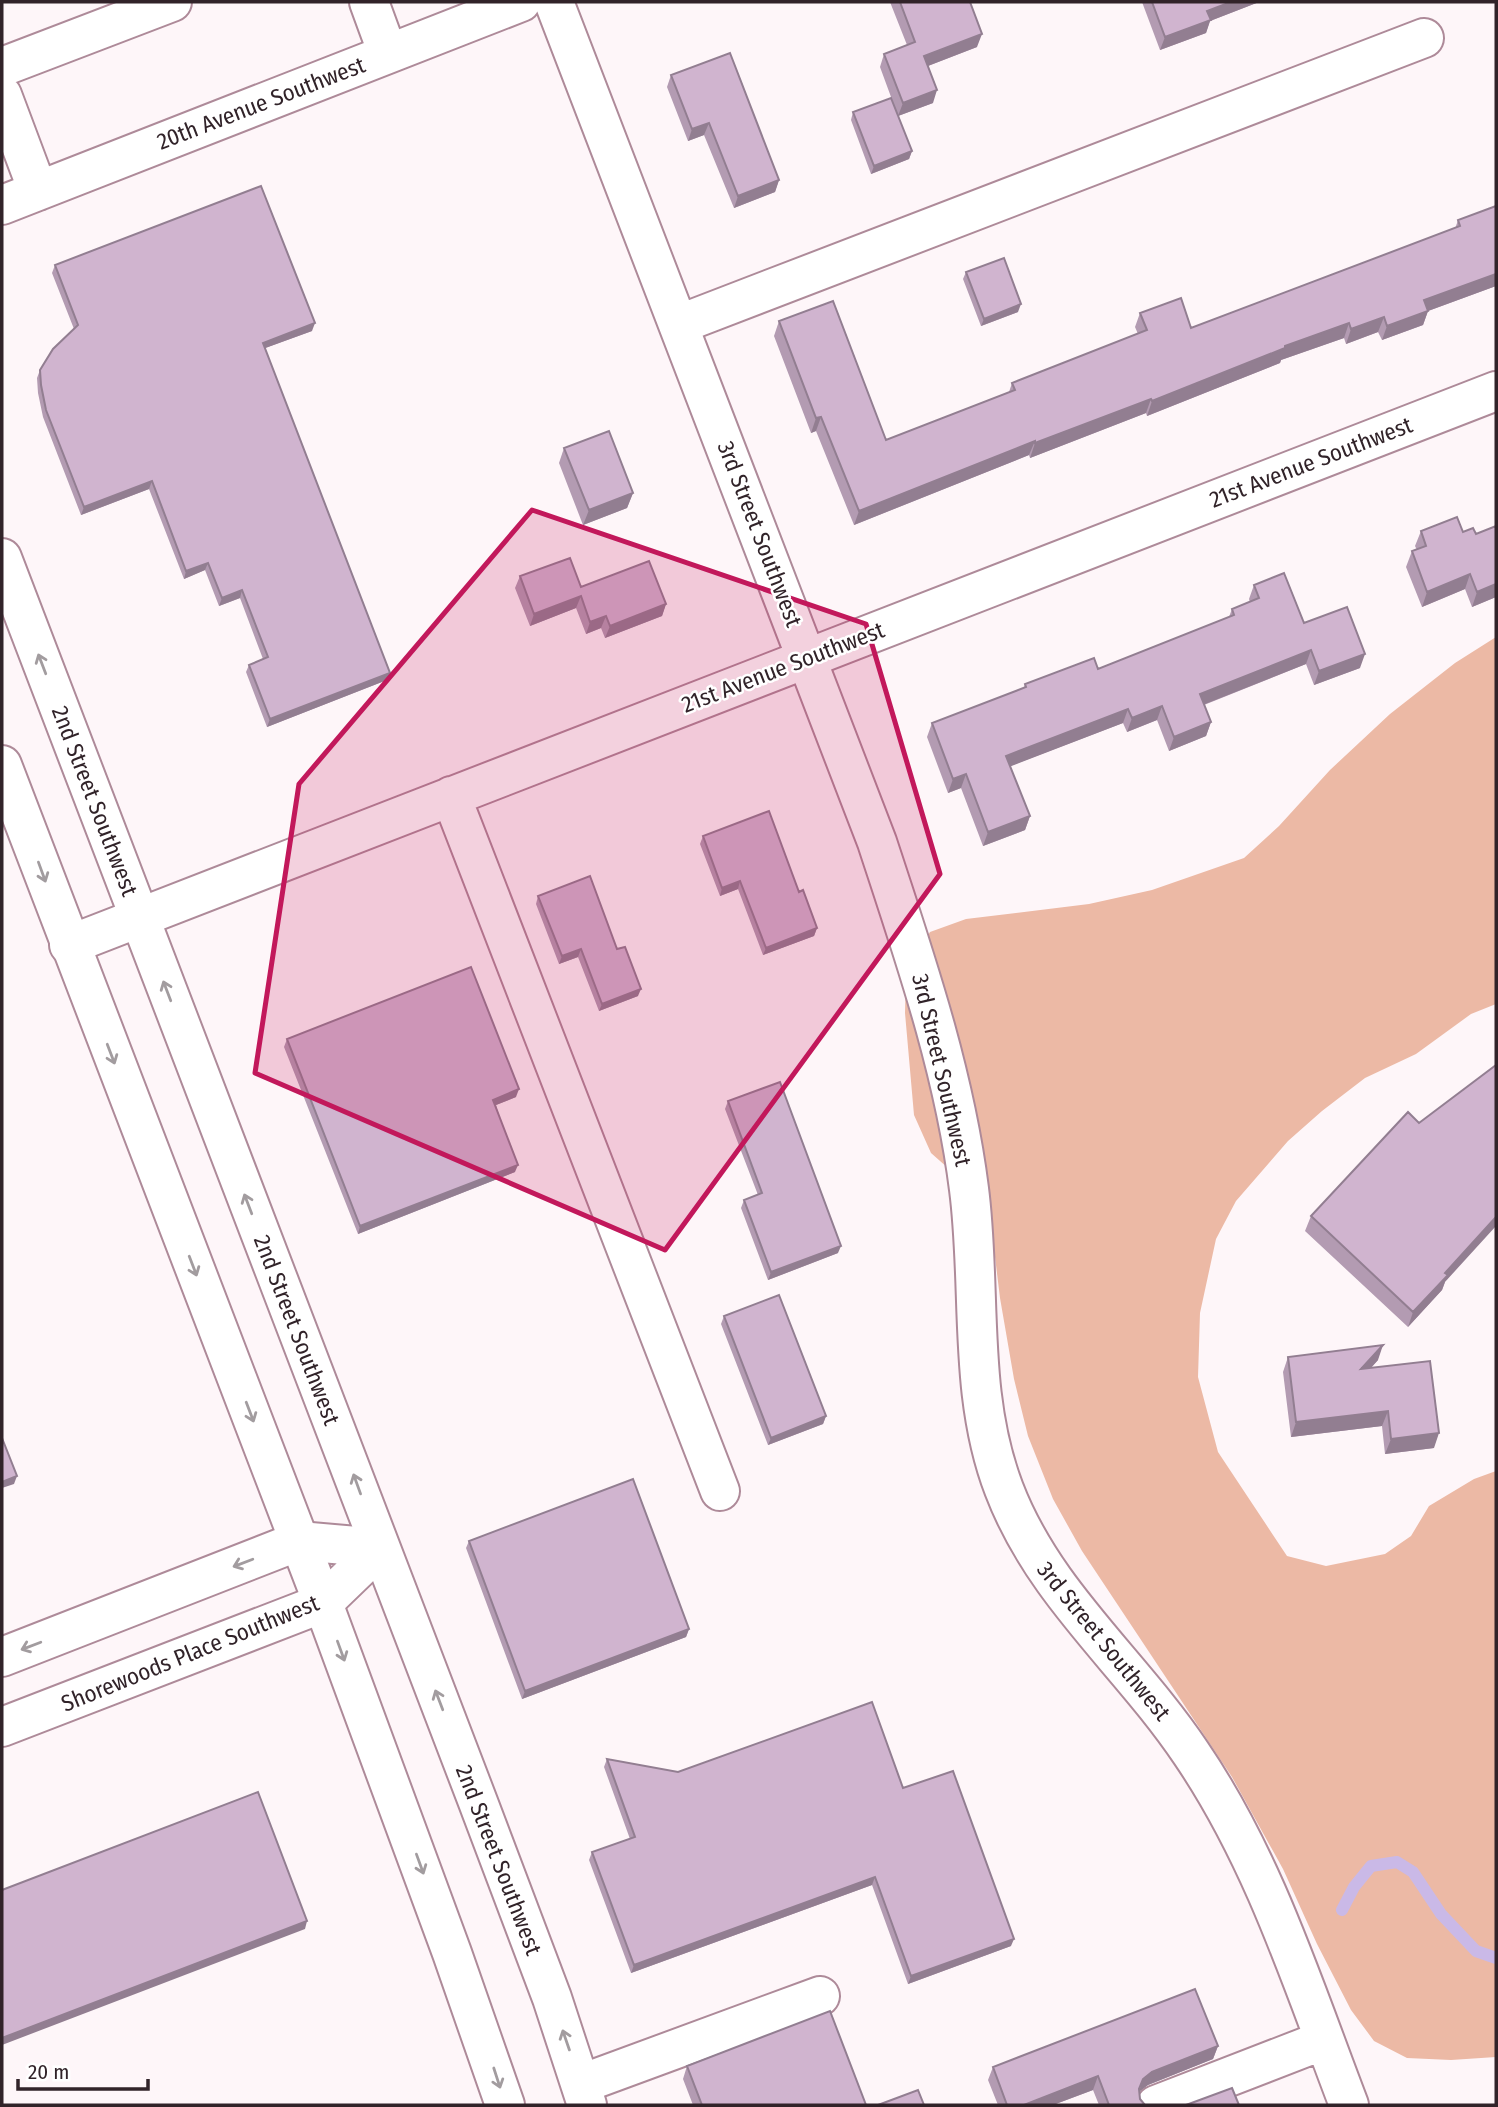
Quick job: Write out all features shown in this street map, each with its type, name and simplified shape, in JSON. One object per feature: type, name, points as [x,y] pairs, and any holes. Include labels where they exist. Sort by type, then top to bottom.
[{"type":"street","points":[[2,67],[173,2]]},
{"type":"street","points":[[369,2],[388,54]]},
{"type":"street","name":"20th Avenue Southwest","points":[[2,205],[521,2]]},
{"type":"street","name":"3rd Street Southwest","points":[[554,2],[877,842],[913,948],[963,1143],[970,1193],[977,1354],[982,1403],[1003,1487],[1022,1532],[1041,1564],[1066,1599],[1161,1710],[1218,1796],[1272,1905],[1349,2105]]},
{"type":"street","points":[[680,324],[1424,38]]},
{"type":"street","points":[[2,95],[38,191]]},
{"type":"street","name":"21st Avenue Southwest","points":[[69,945],[1496,391]]},
{"type":"street","name":"2nd Street Southwest","points":[[2,558],[552,1998],[584,2095]]},
{"type":"street","points":[[4,780],[323,1603],[452,1952],[505,2105]]},
{"type":"street","points":[[451,796],[720,1491]]},
{"type":"street","points":[[2,1657],[299,1541],[380,1549]]},
{"type":"street","name":"Shorewoods Place Southwest","points":[[2,1727],[323,1603],[380,1549]]},
{"type":"street","points":[[584,2095],[820,1996]]},
{"type":"street","points":[[1157,2105],[1324,2040]]},
{"type":"highlighted area","points":[[532,510],[866,624],[940,874],[665,1250],[255,1073],[299,784]]},
{"type":"shaded area","points":[[1496,637],[1496,1004],[1471,1014],[1416,1054],[1365,1078],[1288,1141],[1236,1201],[1216,1239],[1200,1313],[1198,1377],[1218,1452],[1287,1556],[1326,1566],[1385,1554],[1411,1536],[1429,1506],[1474,1479],[1496,1471],[1496,2057],[1451,2060],[1407,2058],[1374,2041],[1351,2010],[1283,1869],[1232,1777],[1082,1551],[1053,1499],[1028,1436],[1014,1379],[991,1224],[957,1176],[931,1153],[914,1115],[905,1013],[906,971],[930,932],[966,919],[1089,904],[1152,890],[1244,858],[1279,826],[1330,770],[1390,714],[1455,663]]},
{"type":"building","points":[[900,2],[970,2],[982,34],[924,56],[937,90],[903,103],[884,54],[915,42]]},
{"type":"building","points":[[1152,2],[1231,2],[1207,11],[1211,20],[1165,37]]},
{"type":"building","points":[[730,53],[779,180],[738,196],[709,123],[692,129],[671,75]]},
{"type":"building","points":[[891,98],[912,151],[874,166],[853,112]]},
{"type":"building","points":[[261,186],[315,323],[263,343],[390,673],[270,719],[249,665],[268,657],[242,590],[222,598],[208,563],[186,571],[152,481],[84,507],[46,410],[40,370],[53,349],[78,325],[55,265]]},
{"type":"building","points":[[1496,206],[1496,274],[1424,300],[1428,311],[1387,326],[1384,317],[1351,329],[1349,323],[1285,346],[1152,401],[1151,399],[1035,441],[859,511],[821,417],[816,418],[779,321],[833,301],[886,440],[1015,390],[1012,383],[1147,330],[1140,313],[1181,298],[1191,328],[1460,226],[1458,220]]},
{"type":"building","points":[[1004,258],[1021,304],[984,319],[966,272]]},
{"type":"building","points":[[609,431],[633,493],[589,510],[564,448]]},
{"type":"building","points":[[1457,517],[1463,532],[1473,528],[1476,534],[1496,526],[1496,584],[1477,592],[1470,574],[1427,592],[1412,551],[1426,546],[1421,531]]},
{"type":"building","points":[[570,558],[581,587],[649,561],[666,604],[610,626],[606,616],[590,622],[581,596],[534,614],[520,576]]},
{"type":"building","points":[[1284,573],[1304,623],[1347,607],[1365,654],[1319,671],[1311,650],[1200,694],[1211,722],[1174,737],[1162,706],[1132,718],[1128,709],[1006,756],[1030,816],[988,832],[966,774],[953,779],[932,723],[1094,658],[1098,669],[1234,615],[1232,609],[1259,598],[1254,585]]},
{"type":"building","points":[[769,811],[799,892],[803,890],[817,928],[766,948],[740,881],[722,888],[703,836]]},
{"type":"building","points":[[590,876],[617,949],[625,947],[641,989],[602,1004],[581,949],[562,956],[538,896]]},
{"type":"building","points":[[471,967],[519,1089],[493,1100],[518,1165],[360,1226],[287,1039]]},
{"type":"building","points":[[1496,1065],[1496,1217],[1413,1312],[1311,1216],[1408,1112],[1419,1123]]},
{"type":"building","points":[[780,1082],[841,1246],[771,1272],[744,1200],[762,1193],[728,1101]]},
{"type":"building","points":[[779,1295],[826,1416],[771,1438],[724,1316]]},
{"type":"building","points":[[1383,1345],[1361,1369],[1430,1361],[1439,1433],[1391,1439],[1388,1411],[1296,1422],[1288,1357]]},
{"type":"building","points":[[2,1438],[17,1476],[2,1482]]},
{"type":"building","points":[[633,1479],[689,1629],[525,1691],[469,1541]]},
{"type":"building","points":[[872,1702],[903,1788],[953,1771],[1014,1939],[911,1976],[875,1877],[634,1965],[592,1852],[635,1837],[607,1759],[678,1772]]},
{"type":"building","points":[[258,1792],[307,1921],[2,2038],[2,1890]]},
{"type":"building","points":[[1195,1989],[1218,2046],[1152,2072],[1143,2079],[1139,2089],[1140,2099],[1145,2105],[1109,2105],[1098,2076],[1024,2105],[1007,2105],[993,2067]]},
{"type":"building","points":[[830,2011],[866,2105],[702,2105],[687,2066]]},
{"type":"building","points":[[1232,2088],[1239,2105],[1186,2105]]},
{"type":"building","points":[[918,2090],[924,2105],[878,2105]]},
{"type":"waterway","points":[[1342,1910],[1354,1887],[1371,1866],[1397,1862],[1413,1872],[1441,1914],[1476,1951],[1496,1958]]}]
